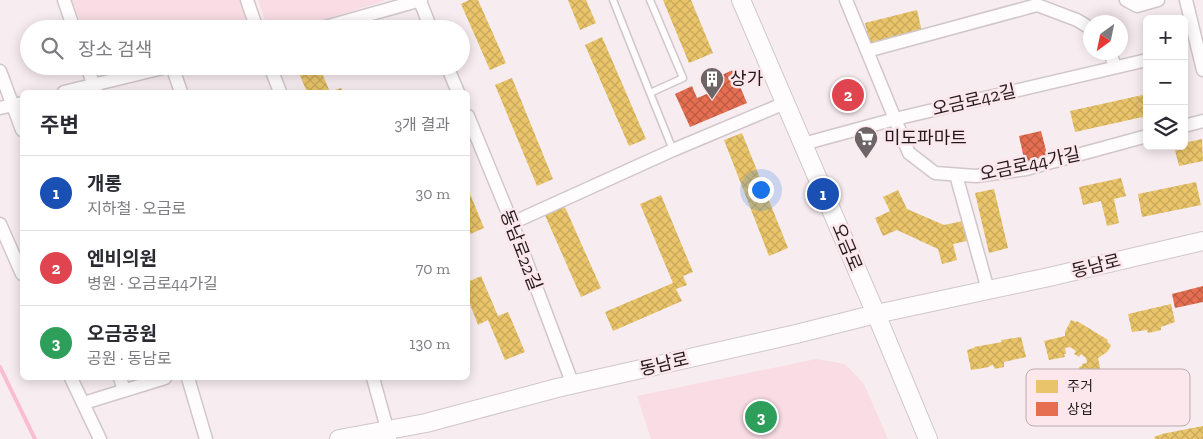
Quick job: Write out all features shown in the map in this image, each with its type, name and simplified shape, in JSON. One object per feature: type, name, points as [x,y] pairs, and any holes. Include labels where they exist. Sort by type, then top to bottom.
[{"type":"main road","name":"오금로","points":[[741,0],[928,439]]},
{"type":"main road","name":"동남로","points":[[339,439],[389,434],[572,385],[876,314],[1203,241]]},
{"type":"street","points":[[64,0],[71,20]]},
{"type":"street","points":[[247,0],[254,20]]},
{"type":"street","points":[[350,20],[420,0],[428,20]]},
{"type":"street","name":"오금로44가길","points":[[846,0],[909,153],[934,172],[976,176],[1026,169],[1143,137]]},
{"type":"street","points":[[1126,0],[1137,6],[1158,0]]},
{"type":"street","points":[[1186,0],[1203,70]]},
{"type":"street","points":[[867,51],[1036,2],[1083,24]]},
{"type":"street","points":[[1188,50],[1198,48]]},
{"type":"street","points":[[1113,60],[1115,67]]},
{"type":"street","name":"오금로42길","points":[[803,144],[895,119],[1143,61]]},
{"type":"street","points":[[0,71],[18,104],[20,117]]},
{"type":"street","points":[[90,75],[94,89],[141,75]]},
{"type":"street","points":[[175,75],[180,90]]},
{"type":"street","points":[[273,75],[279,90]]},
{"type":"street","points":[[451,75],[457,90]]},
{"type":"street","points":[[512,223],[673,150],[785,103]]},
{"type":"street","points":[[0,108],[18,104]]},
{"type":"street","name":"동남로22길","points":[[470,121],[512,223],[572,385]]},
{"type":"street","points":[[1188,125],[1203,121]]},
{"type":"street","points":[[956,175],[988,290]]},
{"type":"street","points":[[0,224],[20,269]]},
{"type":"street","points":[[72,380],[100,439]]},
{"type":"street","points":[[121,380],[124,390]]},
{"type":"street","points":[[84,403],[159,380]]},
{"type":"street","points":[[189,380],[206,439]]},
{"type":"street","points":[[374,380],[389,434]]},
{"type":"lane","points":[[613,0],[673,150]]},
{"type":"lane","points":[[650,0],[683,78],[650,92]]},
{"type":"shaded area","points":[[72,0],[239,0],[246,20],[80,20]]},
{"type":"shaded area","points":[[258,0],[384,0],[323,20],[265,20]]},
{"type":"shaded area","points":[[816,359],[845,364],[864,384],[888,439],[651,439],[637,396]]},
{"type":"building: 주거","points":[[469,0],[478,0],[506,63],[490,70],[470,24],[470,20],[468,20],[461,4]]},
{"type":"building: 주거","points":[[568,0],[586,0],[596,23],[580,30]]},
{"type":"building: 주거","points":[[663,0],[691,0],[713,53],[689,63]]},
{"type":"building: 주거","points":[[917,10],[922,32],[870,44],[865,23]]},
{"type":"building: 주거","points":[[602,37],[646,139],[629,146],[585,45]]},
{"type":"building: 주거","points":[[300,75],[323,75],[329,90],[306,90]]},
{"type":"building: 주거","points":[[512,78],[553,179],[537,186],[495,85]]},
{"type":"building: 주거","points":[[1143,95],[1143,117],[1075,132],[1070,111]]},
{"type":"building: 주거","points":[[742,133],[788,248],[769,256],[724,140]]},
{"type":"building: 주거","points":[[1202,139],[1203,161],[1179,166],[1175,150],[1188,150],[1188,142]]},
{"type":"building: 주거","points":[[1121,178],[1126,196],[1114,199],[1119,223],[1107,226],[1101,201],[1083,205],[1079,187]]},
{"type":"building: 주거","points":[[1196,182],[1201,205],[1142,217],[1138,194]]},
{"type":"building: 주거","points":[[994,189],[1008,248],[989,253],[975,193]]},
{"type":"building: 주거","points":[[898,190],[907,209],[944,225],[963,221],[967,241],[953,244],[957,260],[942,264],[938,249],[897,230],[883,236],[875,218],[890,211],[883,197]]},
{"type":"building: 주거","points":[[470,194],[484,228],[470,234]]},
{"type":"building: 주거","points":[[661,195],[693,272],[683,276],[687,285],[676,289],[682,301],[613,331],[605,312],[673,283],[640,204]]},
{"type":"building: 주거","points":[[564,205],[601,288],[581,297],[544,213]]},
{"type":"building: 주거","points":[[481,276],[498,316],[508,312],[525,352],[505,360],[488,320],[478,325],[470,304],[470,281]]},
{"type":"building: 주거","points":[[1171,304],[1175,322],[1161,327],[1161,330],[1148,333],[1147,330],[1132,332],[1128,314]]},
{"type":"building: 주거","points":[[1071,320],[1077,321],[1108,340],[1107,342],[1111,346],[1107,352],[1098,358],[1100,369],[1080,369],[1082,364],[1087,363],[1086,358],[1081,354],[1079,357],[1074,354],[1076,351],[1070,347],[1065,348],[1065,357],[1049,360],[1044,341],[1065,336]]},
{"type":"building: 주거","points":[[1021,337],[1026,357],[1004,362],[1004,367],[995,369],[993,365],[971,370],[967,350],[1002,342],[1001,340]]},
{"type":"building: 주거","points":[[1203,426],[1203,439],[1155,439],[1154,437],[1162,434]]},
{"type":"building: 상업","name":"상가","points":[[733,70],[747,103],[690,127],[675,94],[692,86],[697,98],[721,88],[717,77]]},
{"type":"building: 상업","points":[[1041,131],[1048,158],[1025,163],[1019,136]]},
{"type":"building: 상업","points":[[1203,286],[1203,302],[1175,308],[1172,294]]},
{"type":"waterway","points":[[0,367],[35,439]]},
{"type":"place","name":"엔비의원","points":[[848,95]]},
{"type":"place","name":"상가","points":[[712,100]]},
{"type":"place","name":"미도파마트","points":[[866,159]]},
{"type":"place","name":"개롱","points":[[823,194]]},
{"type":"place","name":"오금공원","points":[[761,417]]}]
